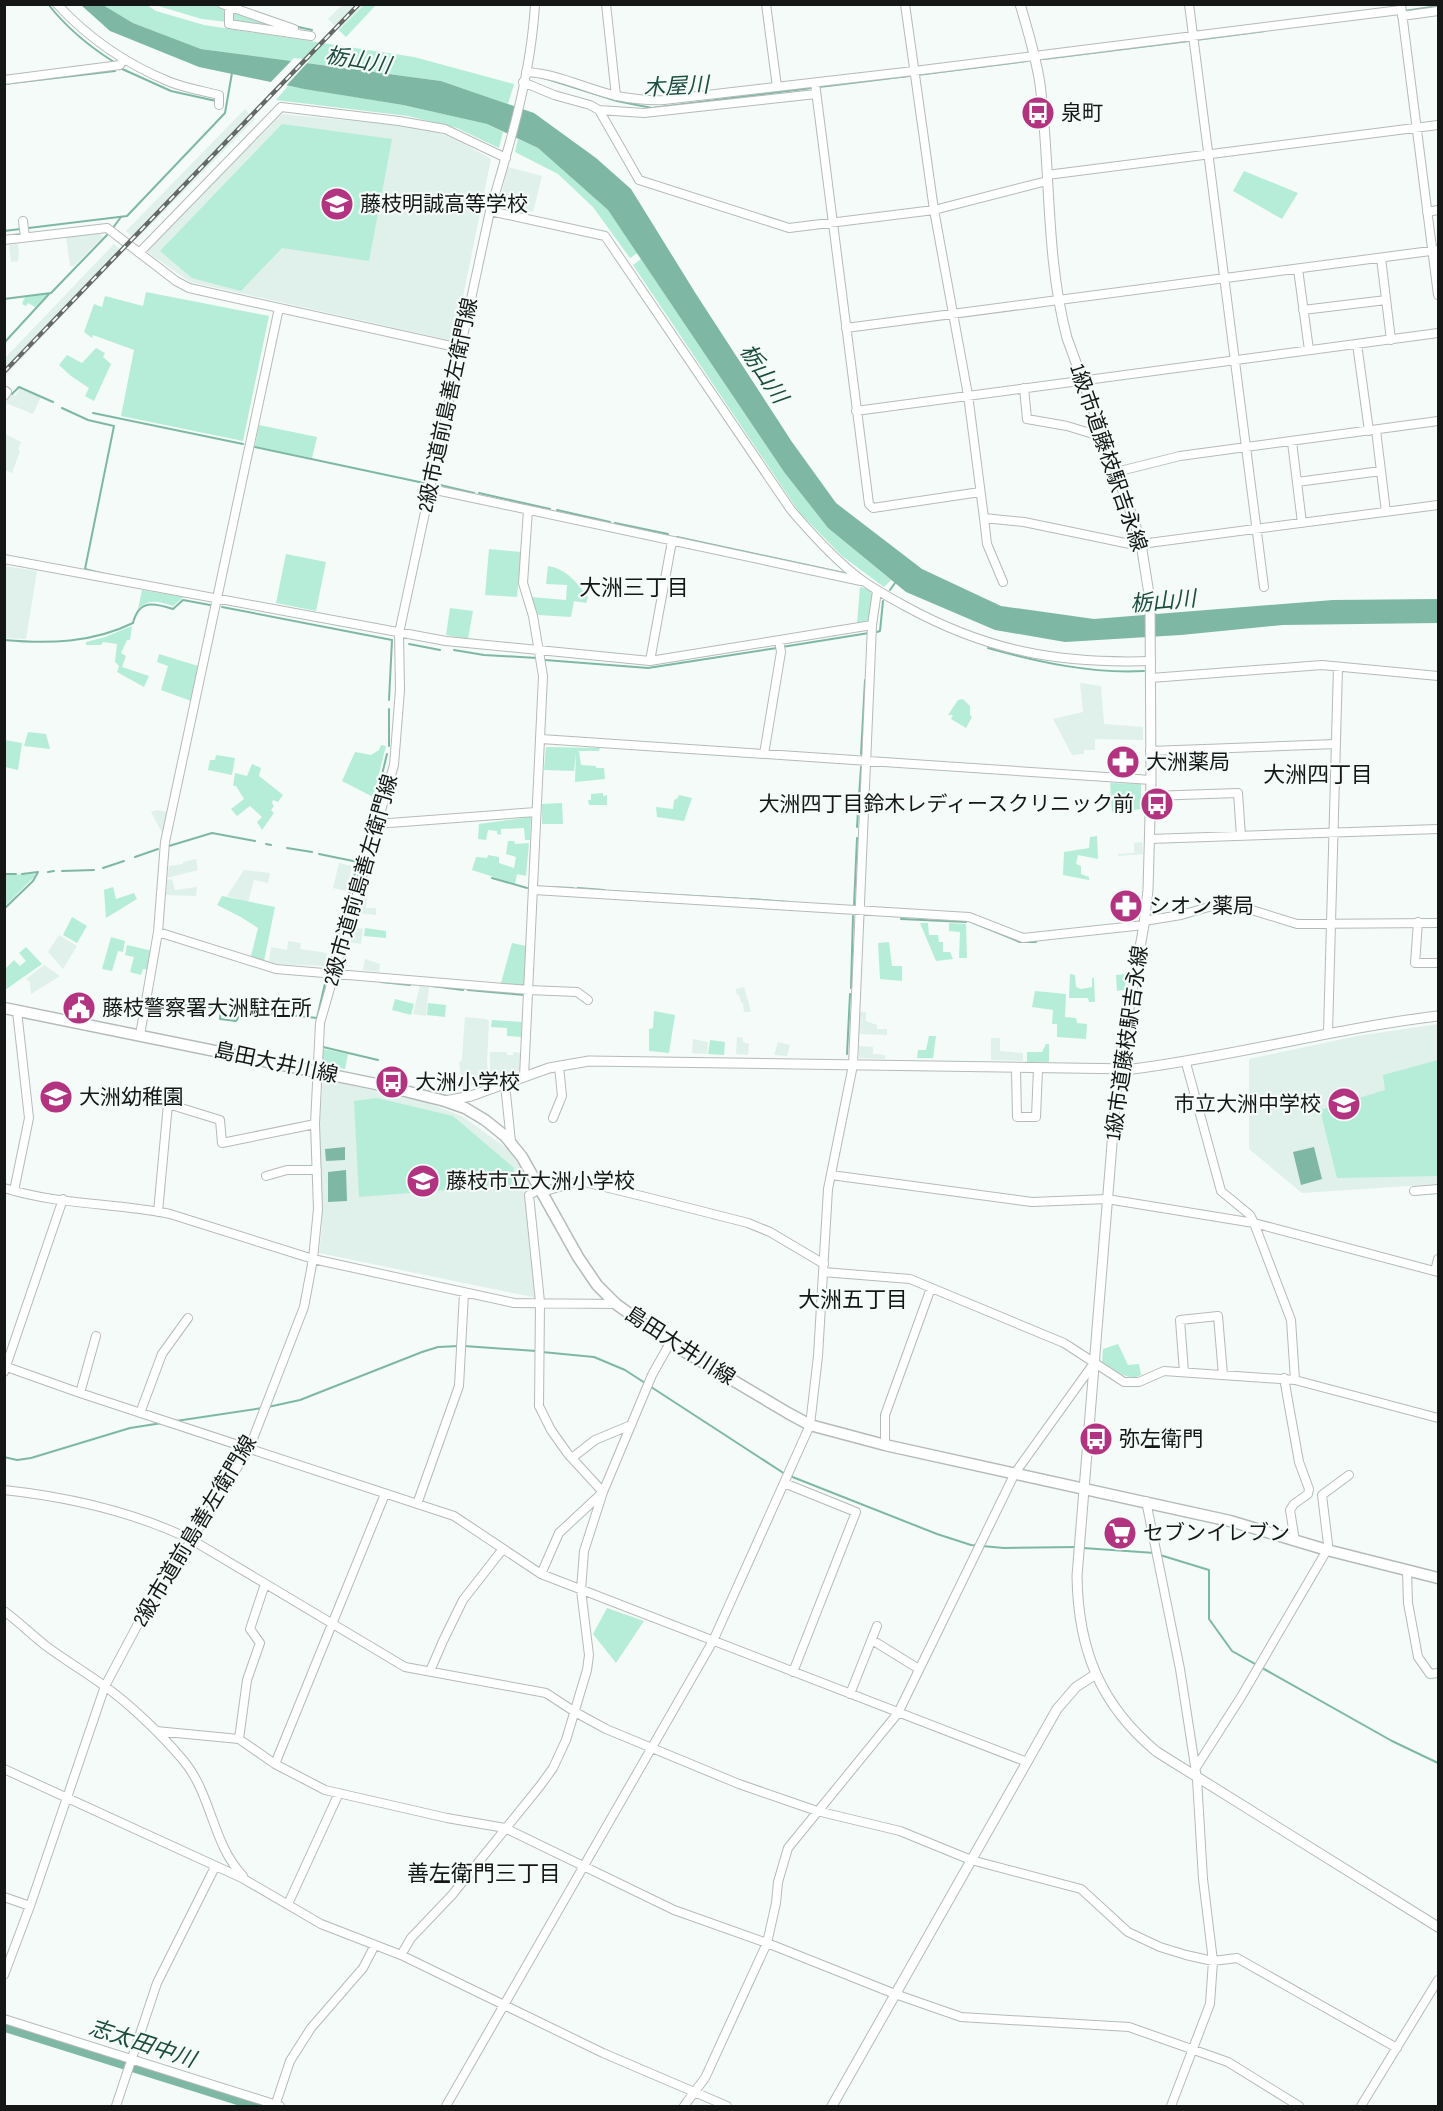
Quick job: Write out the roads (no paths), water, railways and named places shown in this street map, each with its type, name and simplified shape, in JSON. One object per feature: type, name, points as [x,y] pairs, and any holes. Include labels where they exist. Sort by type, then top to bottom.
[{"type":"main road","name":"島田大井川線","points":[[4,1008],[317,1072],[445,1101],[465,1108],[505,1136],[522,1157],[578,1257],[597,1286],[616,1304],[670,1343],[810,1425],[885,1445],[1230,1521],[1327,1550],[1438,1578]]},
{"type":"street","points":[[57,4],[118,64],[219,95],[220,101]]},
{"type":"street","name":"2級市道前島善左衛門線","points":[[4,1975],[105,1686],[138,1624],[249,1449],[304,1307],[313,1259],[318,1209],[315,1124],[320,1023],[394,765],[400,690],[399,633],[490,211],[509,147],[523,86],[533,38],[535,4]]},
{"type":"street","points":[[606,4],[616,96]]},
{"type":"street","points":[[766,4],[777,87]]},
{"type":"street","points":[[905,4],[934,210],[968,395],[987,544],[1003,582]]},
{"type":"street","name":"1級市道藤枝駅吉永線","points":[[1020,4],[1035,55],[1040,85],[1058,299],[1067,338],[1141,544],[1150,600],[1151,796],[1148,890],[1118,1070],[1083,1488],[1077,1597],[1083,1639],[1096,1674],[1112,1703],[1135,1734],[1157,1752],[1196,1774],[1438,1927]]},
{"type":"street","points":[[1189,4],[1264,586]]},
{"type":"street","points":[[227,5],[291,28],[311,36],[229,24],[227,5]]},
{"type":"street","points":[[526,72],[547,73],[616,96],[648,101],[664,100],[1401,10],[1438,11]]},
{"type":"street","points":[[1401,10],[1427,212],[1436,251],[1438,293]]},
{"type":"street","points":[[4,80],[118,64]]},
{"type":"street","points":[[815,83],[869,504],[873,508],[980,492]]},
{"type":"street","points":[[523,86],[590,105],[599,110],[644,113],[816,93]]},
{"type":"street","points":[[139,253],[281,106],[446,129],[506,158]]},
{"type":"street","points":[[599,110],[639,180],[789,228],[934,210],[1047,178],[1438,126]]},
{"type":"street","points":[[1427,212],[1438,210]]},
{"type":"street","points":[[490,211],[605,236],[791,510],[819,542],[864,582],[933,621],[984,642],[1039,656],[1092,661],[1151,658]]},
{"type":"street","points":[[4,240],[24,228],[110,230],[189,288],[460,348]]},
{"type":"street","points":[[846,328],[1436,251]]},
{"type":"street","points":[[1381,258],[1391,340]]},
{"type":"street","points":[[1298,269],[1309,350]]},
{"type":"street","points":[[1304,310],[1386,300]]},
{"type":"street","points":[[140,1035],[158,932],[165,842],[279,308]]},
{"type":"street","points":[[856,411],[1438,333]]},
{"type":"street","points":[[1357,344],[1381,471],[1386,512]]},
{"type":"street","points":[[1024,388],[1027,419],[1067,426],[1103,437]]},
{"type":"street","points":[[4,390],[7,392],[4,396]]},
{"type":"street","points":[[1116,472],[1180,456],[1438,421]]},
{"type":"street","points":[[1292,442],[1302,523]]},
{"type":"street","points":[[1297,482],[1381,471]]},
{"type":"street","points":[[431,489],[864,582]]},
{"type":"street","points":[[984,518],[1024,522],[1130,544],[1141,544],[1438,506]]},
{"type":"street","points":[[524,1077],[543,676],[534,616],[523,583],[528,510]]},
{"type":"street","points":[[650,661],[672,541]]},
{"type":"street","points":[[4,559],[446,641],[650,661],[873,625]]},
{"type":"street","points":[[446,2106],[713,1641],[810,1425],[818,1356],[831,1175],[853,1065],[858,911],[873,625],[878,591]]},
{"type":"street","points":[[764,754],[781,652],[779,641]]},
{"type":"street","points":[[1151,678],[1322,665],[1438,676]]},
{"type":"street","points":[[1329,1033],[1338,667]]},
{"type":"street","points":[[541,740],[1151,780]]},
{"type":"street","points":[[1150,751],[1336,744]]},
{"type":"street","points":[[1151,796],[1238,793],[1241,836]]},
{"type":"street","points":[[376,824],[536,812]]},
{"type":"street","points":[[1150,839],[1438,829]]},
{"type":"street","points":[[534,890],[969,917],[1023,938],[1144,923],[1226,902],[1297,924],[1438,923]]},
{"type":"street","points":[[1418,922],[1415,963],[1438,963]]},
{"type":"street","points":[[158,932],[276,969],[577,992],[588,1000]]},
{"type":"street","points":[[14,1191],[29,1118],[18,1011]]},
{"type":"street","points":[[445,1101],[471,1096],[559,1066],[589,1061],[1118,1070],[1186,1063],[1329,1033],[1438,1016]]},
{"type":"street","points":[[1186,1063],[1221,1191],[1250,1215],[1291,1320],[1295,1380]]},
{"type":"street","points":[[553,1118],[562,1096],[559,1066]]},
{"type":"street","points":[[1016,1069],[1017,1117],[1036,1117],[1038,1069]]},
{"type":"street","points":[[505,1084],[511,1143]]},
{"type":"street","points":[[158,1212],[168,1104],[220,1120],[222,1143],[315,1124]]},
{"type":"street","points":[[266,1176],[287,1170],[317,1170]]},
{"type":"street","points":[[831,1175],[1032,1202],[1107,1199],[1254,1223],[1437,1271],[1438,1259]]},
{"type":"street","points":[[603,1492],[572,1458],[551,1430],[539,1406],[540,1302],[529,1196],[541,1190],[580,1181],[748,1223],[770,1232],[824,1268],[901,1277],[932,1288],[1064,1344],[1124,1382],[1139,1382],[1164,1371],[1284,1378],[1438,1418]]},
{"type":"street","points":[[4,1188],[158,1212],[313,1259],[514,1303],[616,1304]]},
{"type":"street","points":[[1414,1191],[1438,1189]]},
{"type":"street","points":[[63,1199],[5,1368],[454,1516],[541,1574],[1027,1762]]},
{"type":"street","points":[[885,1445],[885,1415],[932,1288]]},
{"type":"street","points":[[417,1504],[459,1386],[464,1293]]},
{"type":"street","points":[[1184,1372],[1180,1320],[1218,1316],[1223,1375]]},
{"type":"street","points":[[140,1413],[162,1354],[188,1318]]},
{"type":"street","points":[[80,1393],[96,1336]]},
{"type":"street","points":[[401,1955],[411,1938],[452,1895],[540,1786],[553,1768],[566,1740],[589,1655],[581,1590],[584,1551],[603,1492],[651,1375],[670,1343]]},
{"type":"street","points":[[684,2106],[705,2078],[767,1943],[778,1882],[788,1848],[898,1713],[1015,1473],[1094,1363]]},
{"type":"street","points":[[1284,1378],[1299,1462],[1309,1489],[1308,1494],[1294,1504],[1290,1510],[1295,1541]]},
{"type":"street","points":[[572,1458],[594,1440],[631,1425]]},
{"type":"street","points":[[1196,1774],[1327,1550],[1322,1495],[1349,1475]]},
{"type":"street","points":[[784,1481],[856,1512],[793,1672]]},
{"type":"street","points":[[4,1491],[51,1496],[160,1525],[192,1540],[405,1666],[546,1693],[606,1729],[739,1784],[817,1811],[900,1831],[971,1860],[1081,1889],[1128,1932],[1160,1947],[1186,1955],[1213,1960],[1237,1958],[1397,2048]]},
{"type":"street","points":[[541,1574],[559,1533],[603,1492]]},
{"type":"street","points":[[275,1764],[385,1494]]},
{"type":"street","points":[[1146,1502],[1180,1669],[1196,1774],[1203,1879],[1213,1960],[1210,2004],[1171,2106]]},
{"type":"street","points":[[430,1671],[463,1600],[502,1550]]},
{"type":"street","points":[[1407,1571],[1408,1604],[1418,1657],[1430,1674],[1438,1673]]},
{"type":"street","points":[[239,1739],[247,1680],[260,1642],[250,1629],[265,1584]]},
{"type":"street","points":[[4,1611],[46,1646],[105,1686],[156,1731],[189,1768],[203,1794],[219,1838],[236,1869],[248,1882]]},
{"type":"street","points":[[850,1694],[877,1626]]},
{"type":"street","points":[[872,1640],[919,1669]]},
{"type":"street","points":[[832,2106],[1066,1696],[1096,1674]]},
{"type":"street","points":[[156,1731],[239,1739],[275,1764],[325,1790],[447,1818],[505,1828],[674,1910],[961,2017],[1129,2027],[1228,2062],[1299,2106]]},
{"type":"street","points":[[4,1769],[248,1882],[321,1924],[401,1955],[504,2006],[694,2094],[727,2106]]},
{"type":"street","points":[[288,1904],[339,1793]]},
{"type":"street","points":[[116,2106],[157,1983],[215,1867]]},
{"type":"street","points":[[4,1898],[30,1906]]},
{"type":"street","points":[[4,2019],[277,2106],[290,2061],[311,2028],[363,1968],[375,1945]]},
{"type":"street","points":[[1361,2106],[1438,1980]]},
{"type":"waterway","points":[[48,4],[79,36],[114,62]]},
{"type":"waterway","name":"木屋川","points":[[1404,11],[1438,6]]},
{"type":"waterway","points":[[294,26],[312,30]]},
{"type":"waterway","name":"木屋川","points":[[1196,40],[1265,31]]},
{"type":"waterway","name":"木屋川","points":[[1044,59],[1189,41]]},
{"type":"waterway","name":"木屋川","points":[[917,75],[1027,61]]},
{"type":"waterway","points":[[120,68],[171,91],[216,101]]},
{"type":"waterway","points":[[4,84],[115,71]]},
{"type":"waterway","points":[[4,231],[127,216],[225,113],[232,73]]},
{"type":"waterway","name":"木屋川","points":[[819,87],[909,76]]},
{"type":"waterway","name":"木屋川","points":[[544,78],[617,101],[652,108],[812,88]]},
{"type":"waterway","points":[[112,229],[121,217]]},
{"type":"waterway","points":[[4,299],[51,293],[108,234]]},
{"type":"waterway","points":[[4,343],[49,294]]},
{"type":"waterway","points":[[12,394],[19,387],[53,402]]},
{"type":"waterway","points":[[62,408],[88,420],[114,426],[85,569],[104,574]]},
{"type":"waterway","points":[[93,413],[243,444]]},
{"type":"waterway","points":[[255,447],[424,483]]},
{"type":"waterway","points":[[440,485],[474,493]]},
{"type":"waterway","points":[[479,493],[550,509]]},
{"type":"waterway","points":[[557,510],[610,522]]},
{"type":"waterway","points":[[615,523],[668,534]]},
{"type":"waterway","points":[[677,537],[844,573]]},
{"type":"waterway","points":[[890,590],[895,583]]},
{"type":"waterway","points":[[4,640],[70,641],[102,635],[133,623],[143,606],[154,604],[173,609],[183,600],[210,605]]},
{"type":"waterway","points":[[877,632],[880,631],[883,601]]},
{"type":"waterway","points":[[222,607],[392,640],[389,700]]},
{"type":"waterway","points":[[782,647],[869,633]]},
{"type":"waterway","points":[[409,644],[440,650]]},
{"type":"waterway","points":[[867,652],[868,644]]},
{"type":"waterway","points":[[545,660],[648,668],[777,648]]},
{"type":"waterway","points":[[988,648],[1085,669],[1144,671]]},
{"type":"waterway","points":[[454,650],[484,655],[537,658]]},
{"type":"waterway","points":[[861,754],[865,680]]},
{"type":"waterway","points":[[389,709],[389,746]]},
{"type":"waterway","points":[[376,799],[387,754]]},
{"type":"waterway","points":[[857,827],[861,767]]},
{"type":"waterway","points":[[361,852],[373,806]]},
{"type":"waterway","points":[[169,846],[212,833],[255,841]]},
{"type":"waterway","points":[[851,906],[854,906],[857,838]]},
{"type":"waterway","points":[[266,844],[271,845]]},
{"type":"waterway","points":[[287,848],[312,852]]},
{"type":"waterway","points":[[135,857],[158,849]]},
{"type":"waterway","points":[[530,879],[531,852]]},
{"type":"waterway","points":[[319,854],[358,862],[329,967]]},
{"type":"waterway","points":[[103,868],[124,861]]},
{"type":"waterway","points":[[62,871],[94,870]]},
{"type":"waterway","points":[[48,872],[54,871]]},
{"type":"waterway","points":[[22,874],[38,872]]},
{"type":"waterway","points":[[4,909],[33,881],[38,872]]},
{"type":"waterway","points":[[4,874],[16,874]]},
{"type":"waterway","points":[[492,878],[527,888]]},
{"type":"waterway","points":[[545,887],[573,888]]},
{"type":"waterway","points":[[578,888],[604,890]]},
{"type":"waterway","points":[[608,891],[744,899]]},
{"type":"waterway","points":[[750,899],[789,902]]},
{"type":"waterway","points":[[851,988],[853,916]]},
{"type":"waterway","points":[[901,919],[966,922]]},
{"type":"waterway","points":[[974,923],[1020,942],[1036,942]]},
{"type":"waterway","points":[[153,1003],[221,1008],[220,1019],[236,1021],[241,1013],[270,1013],[317,1018],[326,979]]},
{"type":"waterway","points":[[381,982],[410,985]]},
{"type":"waterway","points":[[432,986],[463,990]]},
{"type":"waterway","points":[[468,990],[524,995]]},
{"type":"waterway","points":[[847,1054],[850,994]]},
{"type":"waterway","points":[[323,1047],[378,1060]]},
{"type":"waterway","points":[[268,1407],[300,1400],[422,1352],[438,1347],[459,1346]]},
{"type":"waterway","points":[[464,1346],[536,1351]]},
{"type":"waterway","points":[[542,1352],[594,1357],[625,1370],[785,1474]]},
{"type":"waterway","points":[[176,1421],[262,1408]]},
{"type":"waterway","points":[[4,1457],[17,1460],[31,1458],[130,1428],[162,1423]]},
{"type":"waterway","points":[[790,1476],[937,1534],[971,1545],[1004,1548],[1077,1547]]},
{"type":"waterway","points":[[1083,1548],[1155,1553]]},
{"type":"waterway","points":[[1160,1555],[1209,1570],[1209,1619],[1232,1651],[1392,1741],[1438,1763]]},
{"type":"waterway","name":"志太田中川","points":[[4,2024],[265,2106]]},
{"type":"railway","points":[[4,372],[359,4]]},
{"type":"place","name":"泉町","points":[[1038,113]]},
{"type":"place","name":"藤枝明誠高等学校","points":[[337,204]]},
{"type":"place","name":"大洲薬局","points":[[1123,762]]},
{"type":"place","name":"大洲四丁目鈴木レディースクリニック前","points":[[1157,804]]},
{"type":"place","name":"シオン薬局","points":[[1126,906]]},
{"type":"place","name":"藤枝警察署大洲駐在所","points":[[79,1008]]},
{"type":"place","name":"大洲小学校","points":[[392,1082]]},
{"type":"place","name":"大洲幼稚園","points":[[56,1097]]},
{"type":"place","name":"市立大洲中学校","points":[[1344,1104]]},
{"type":"place","name":"藤枝市立大洲小学校","points":[[423,1181]]},
{"type":"place","name":"弥左衛門","points":[[1096,1439]]},
{"type":"place","name":"セブンイレブン","points":[[1120,1533]]},
{"type":"district","name":"大洲三丁目","points":[[634,588]]},
{"type":"district","name":"大洲四丁目","points":[[1318,775]]},
{"type":"district","name":"大洲五丁目","points":[[853,1300]]},
{"type":"district","name":"善左衛門三丁目","points":[[484,1874]]},
{"type":"water label","name":"栃山川","points":[[358,61]]},
{"type":"water label","name":"栃山川","points":[[763,374]]},
{"type":"water label","name":"栃山川","points":[[1163,602]]}]
